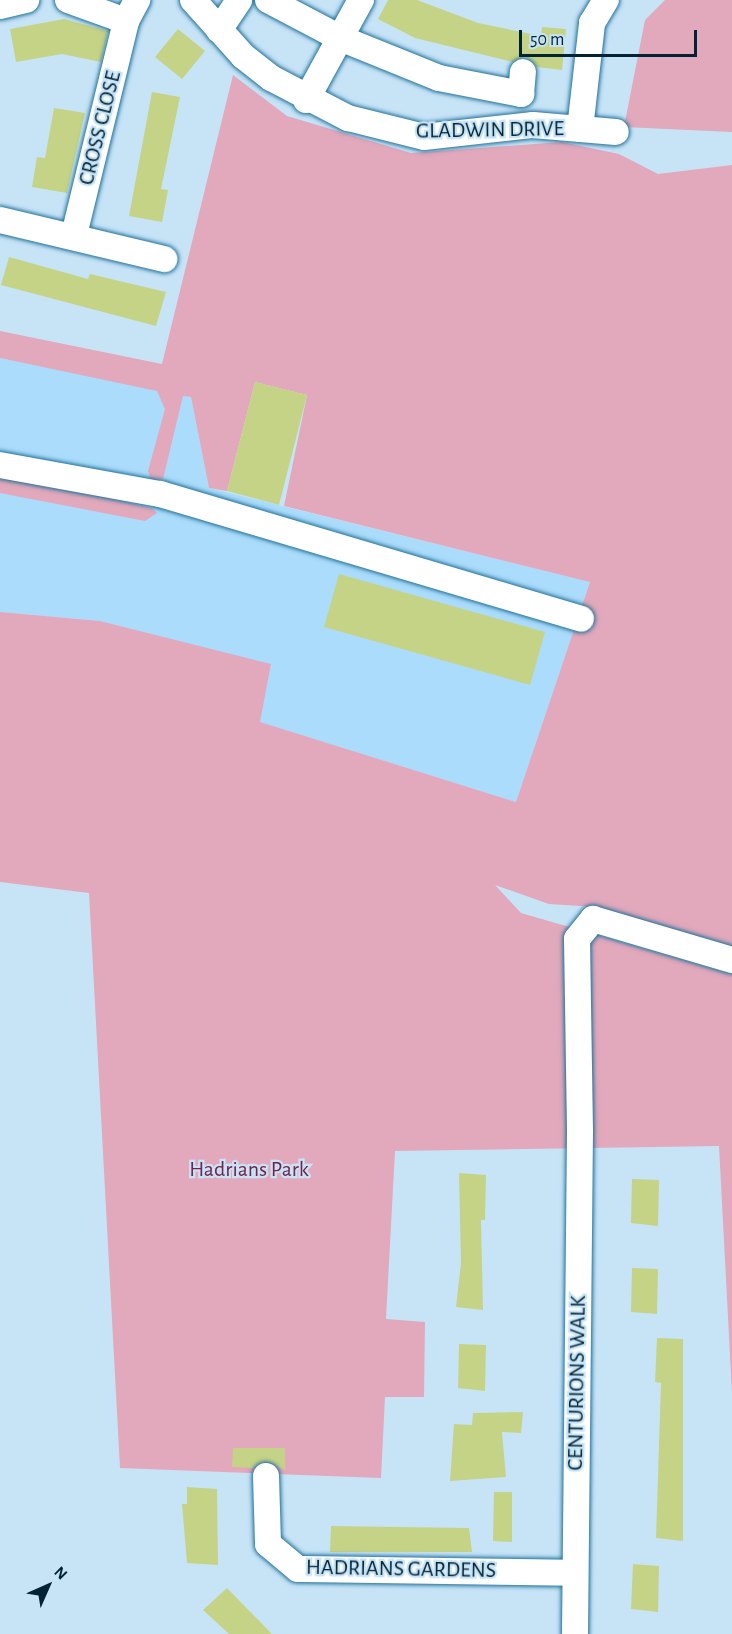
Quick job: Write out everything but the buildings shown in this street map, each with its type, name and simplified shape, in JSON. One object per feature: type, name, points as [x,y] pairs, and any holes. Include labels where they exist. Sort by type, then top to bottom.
[{"type":"street","points":[[0,6],[26,0]]},
{"type":"street","name":"CROSS CLOSE","points":[[68,0],[131,10],[74,235]]},
{"type":"street","name":"GLADWIN DRIVE","points":[[193,0],[243,56],[306,100],[348,118],[424,136],[533,125],[616,132]]},
{"type":"street","points":[[219,30],[239,0]]},
{"type":"street","points":[[268,0],[340,38],[482,89],[521,94],[523,72]]},
{"type":"street","points":[[306,100],[361,0]]},
{"type":"street","points":[[580,129],[592,23],[606,0]]},
{"type":"street","points":[[0,220],[74,235],[164,258]]},
{"type":"street","points":[[0,465],[160,494],[581,619]]},
{"type":"street","name":"CENTURIONS WALK","points":[[575,1634],[580,1131],[577,939],[593,919],[732,960]]},
{"type":"street","name":"HADRIANS GARDENS","points":[[266,1476],[268,1544],[298,1569],[575,1573]]},
{"type":"shaded area","points":[[0,358],[191,397],[209,488],[590,582],[516,802],[259,722],[271,665],[100,621],[0,612]]},
{"type":"green space","points":[[665,0],[732,0],[732,132],[624,127],[645,20]]},
{"type":"green space","name":"Hadrians Park","points":[[233,75],[287,116],[411,153],[562,142],[619,154],[658,174],[732,165],[732,946],[596,907],[549,904],[495,885],[521,913],[732,974],[732,1393],[719,1146],[395,1151],[386,1319],[425,1322],[424,1397],[385,1397],[381,1478],[120,1468],[89,893],[0,882],[0,612],[100,621],[271,664],[260,722],[516,802],[590,582],[284,506],[307,395],[255,382],[227,491],[209,488],[191,397],[183,396],[163,479],[151,480],[148,471],[165,409],[157,391],[0,358],[0,331],[162,364]]},
{"type":"green space","points":[[0,474],[152,508],[157,513],[145,521],[0,493]]}]
